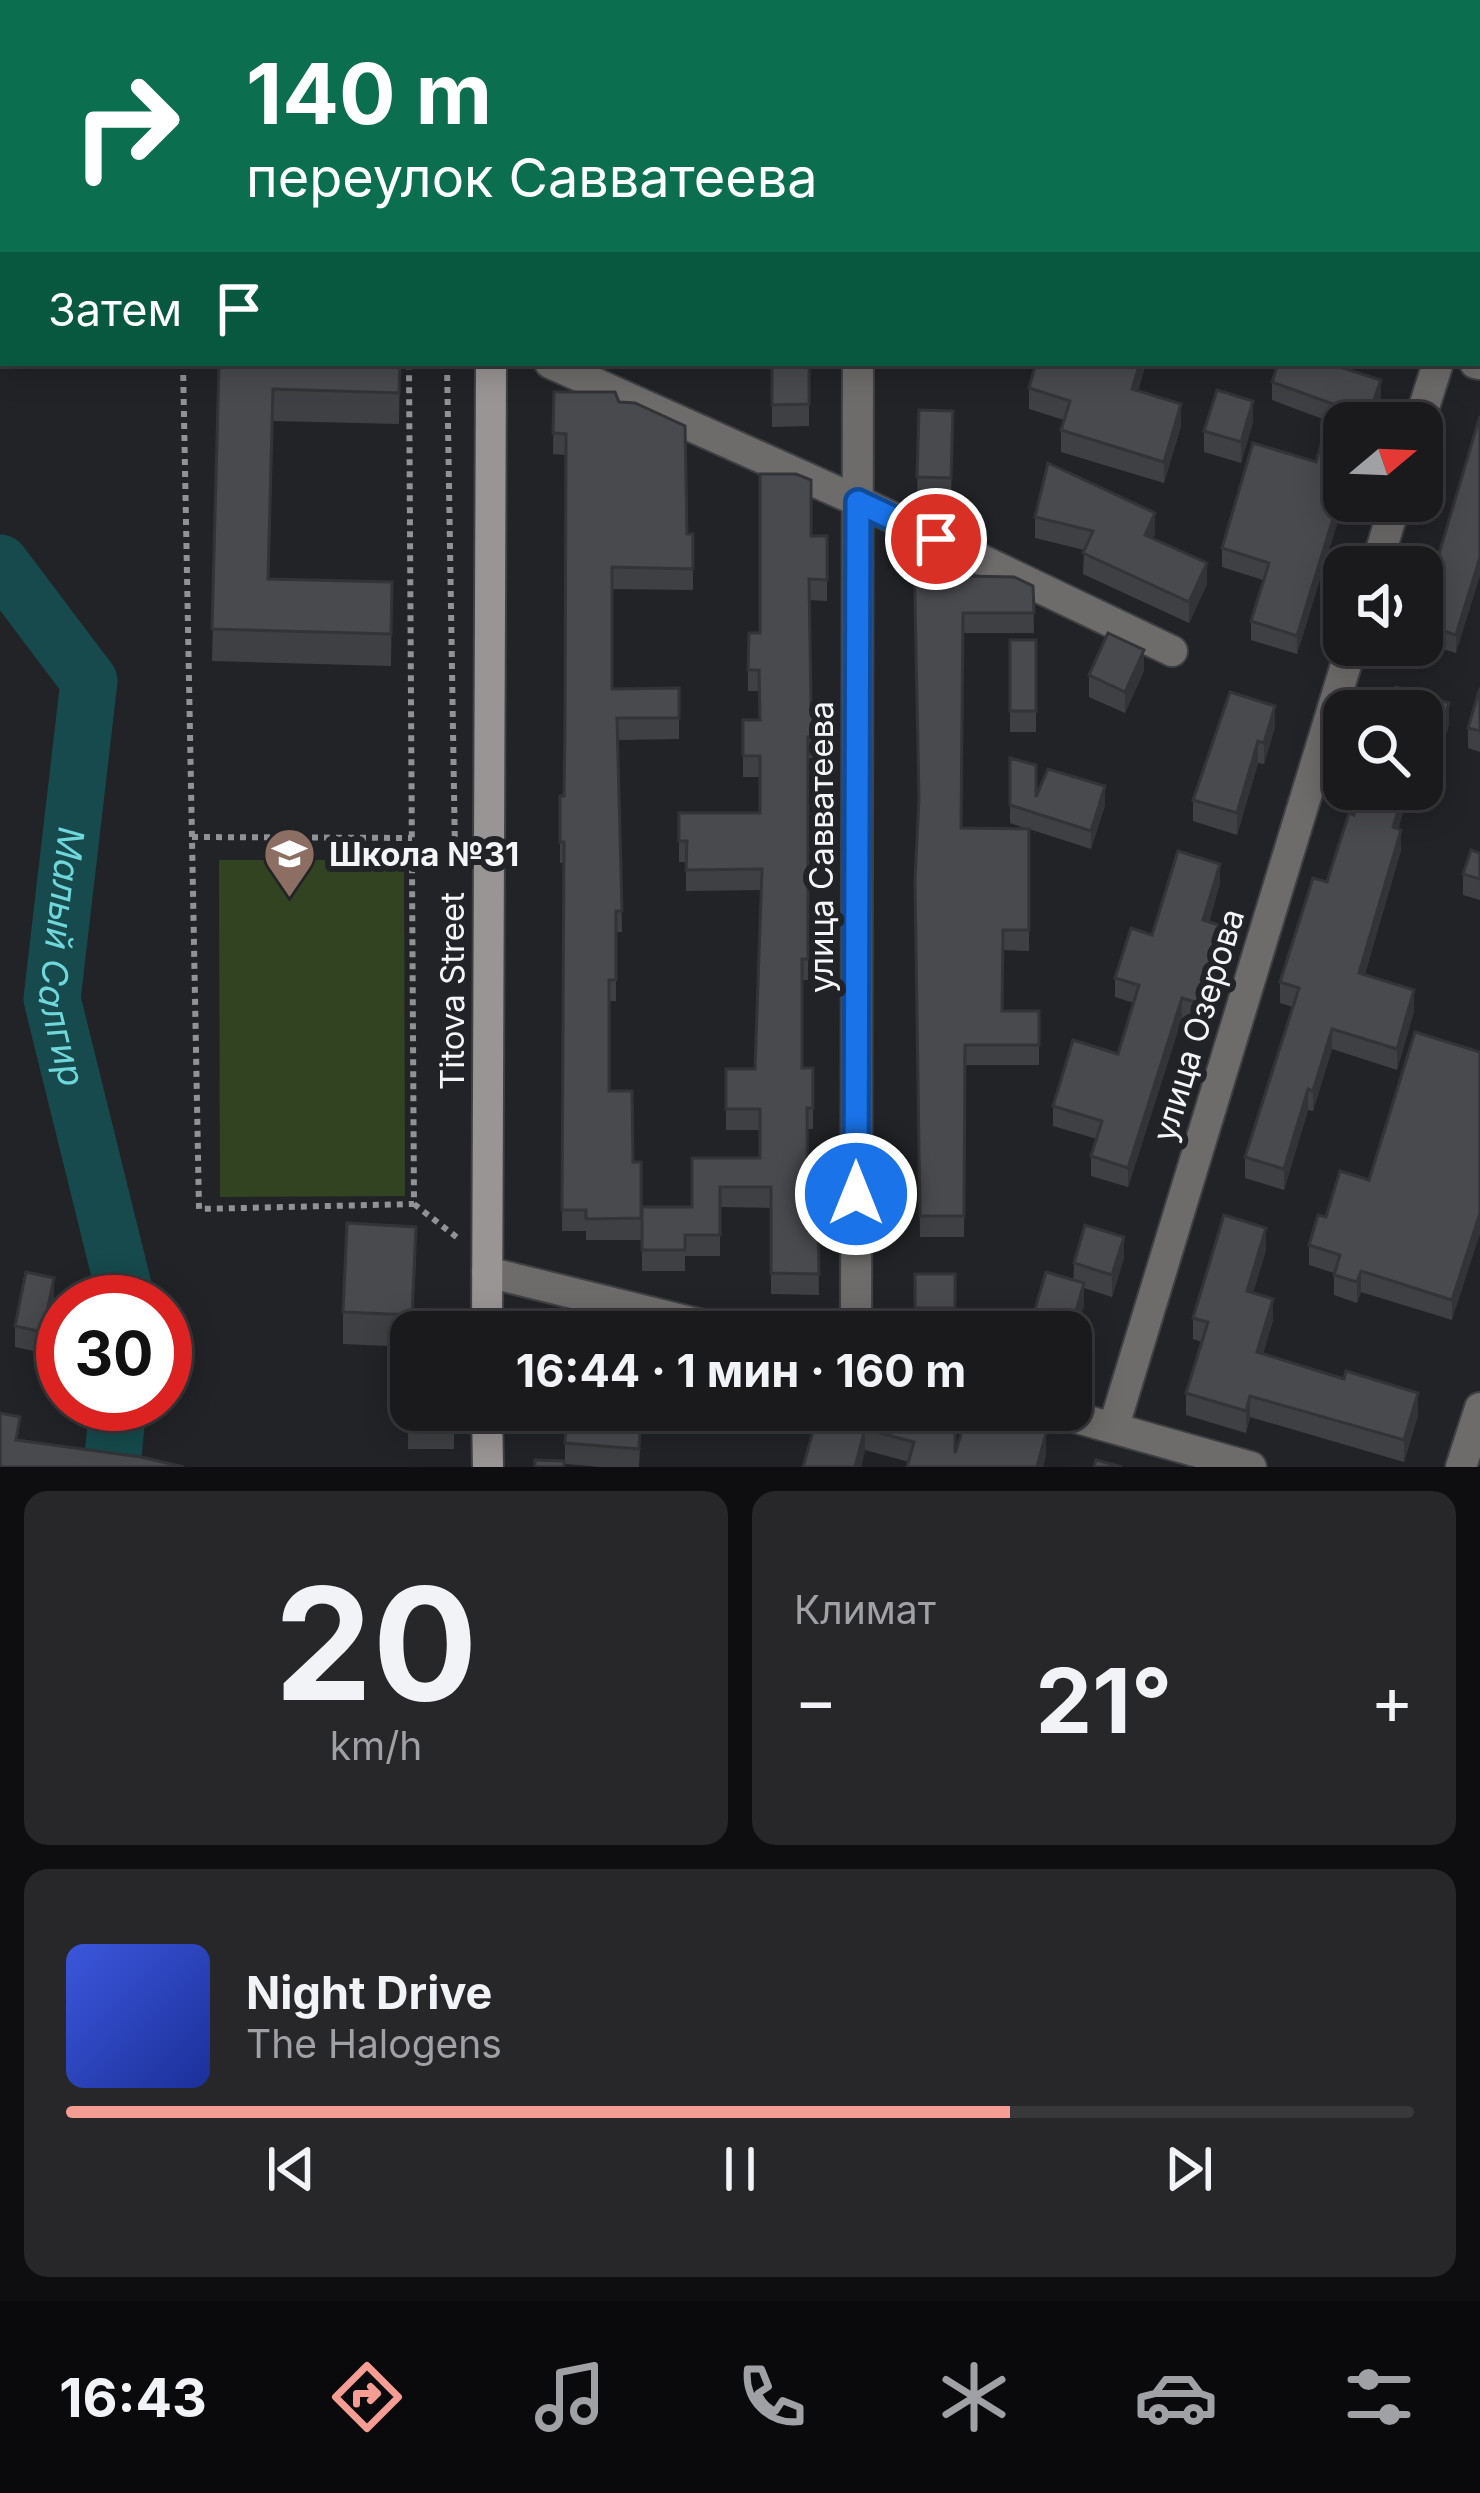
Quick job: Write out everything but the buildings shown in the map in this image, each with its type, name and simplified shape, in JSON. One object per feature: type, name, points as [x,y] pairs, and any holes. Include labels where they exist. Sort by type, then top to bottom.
[{"type":"main road","name":"Titova Street","points":[[487,1311],[491,366]]},
{"type":"main road","points":[[488,1431],[488,1467]]},
{"type":"street","points":[[557,366],[858,502],[1172,652]]},
{"type":"street","name":"улица Савватеева","points":[[856,1311],[857,366]]},
{"type":"street","points":[[1426,402],[1437,366]]},
{"type":"street","name":"улица Озерова","points":[[1114,1426],[1346,666]]},
{"type":"street","points":[[487,1272],[646,1311]]},
{"type":"street","points":[[1461,1467],[1480,1408]]},
{"type":"street","points":[[1092,1421],[1251,1467]]},
{"type":"path","points":[[183,366],[199,1209],[414,1204],[461,1240],[460,1216]]},
{"type":"path","points":[[409,366],[414,1204]]},
{"type":"path","points":[[447,366],[455,861]]},
{"type":"path","points":[[192,837],[412,838]]},
{"type":"green space","points":[[219,860],[404,860],[405,1196],[220,1197]]},
{"type":"waterway","name":"Малый Салгир","points":[[0,563],[89,681],[52,999],[120,1275]]},
{"type":"waterway","name":"Малый Салгир","points":[[112,1467],[115,1431]]},
{"type":"place","name":"Школа №31","points":[[290,900]]},
{"type":"route","points":[[856,1194],[858,502],[936,539]]}]
